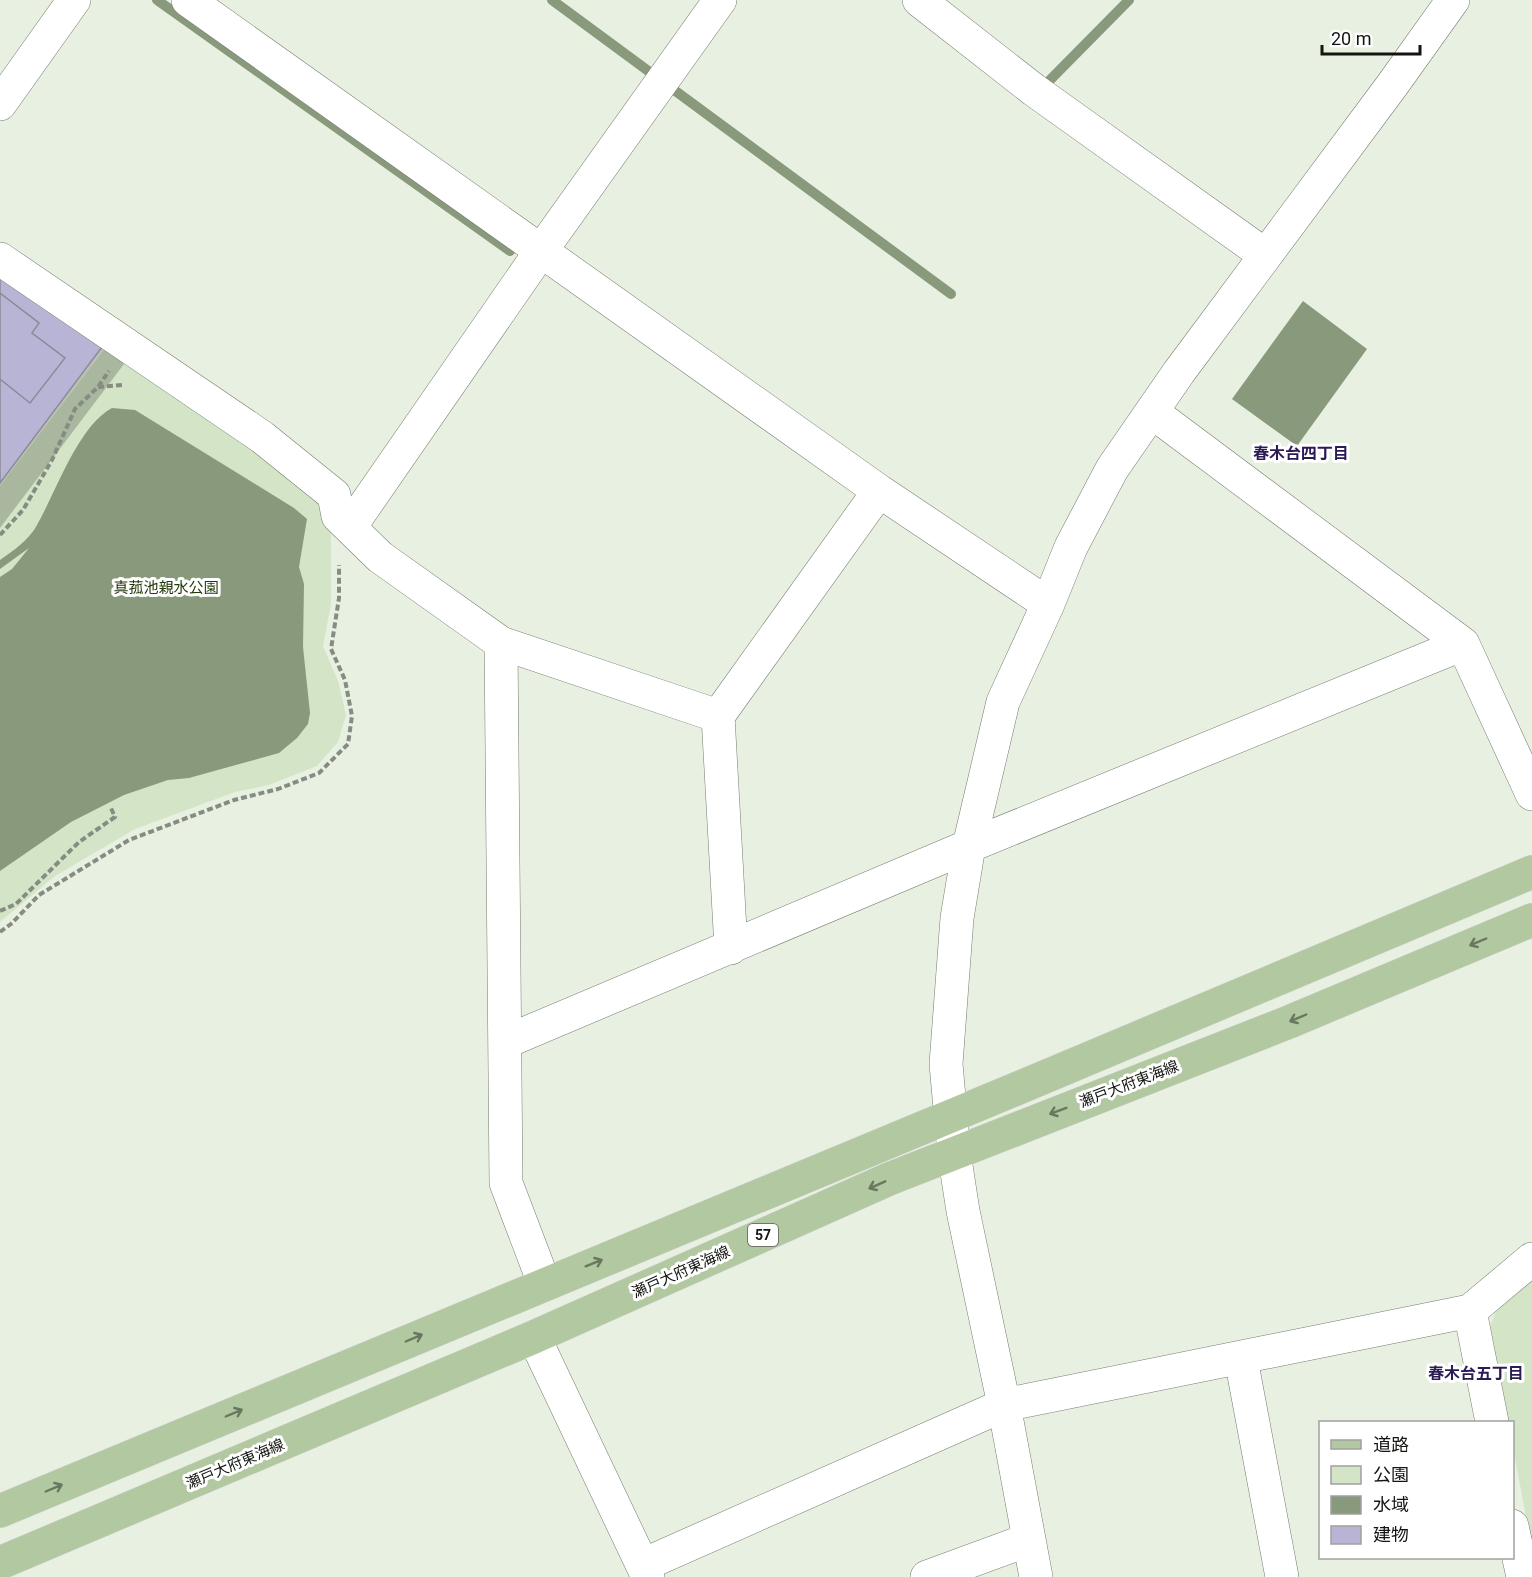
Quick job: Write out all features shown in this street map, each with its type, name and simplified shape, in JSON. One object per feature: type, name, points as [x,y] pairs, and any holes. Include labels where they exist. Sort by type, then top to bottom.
[{"type":"main road","name":"57","points":[[0,1511],[544,1283],[951,1118],[1532,872]]},
{"type":"main road","name":"瀬戸大府東海線","points":[[0,1563],[534,1337],[954,1153],[1289,1022],[1532,920]]},
{"type":"street","points":[[0,104],[74,0]]},
{"type":"street","points":[[188,0],[879,491],[1048,604]]},
{"type":"street","points":[[344,522],[720,0]]},
{"type":"street","points":[[919,0],[1034,90],[1265,255]]},
{"type":"street","points":[[1036,1577],[1004,1406],[963,1211],[954,1153],[947,1053],[957,918],[969,846],[1003,702],[1048,604],[1071,547],[1112,469],[1265,255],[1394,84],[1453,0]]},
{"type":"street","points":[[0,259],[270,444],[334,495],[344,522],[380,557],[501,642],[718,717]]},
{"type":"street","points":[[1152,412],[1463,644],[1532,794]]},
{"type":"street","points":[[731,948],[718,717],[879,491]]},
{"type":"street","points":[[501,642],[506,1183],[544,1283]]},
{"type":"street","points":[[505,1042],[969,846],[1463,644]]},
{"type":"street","points":[[534,1337],[646,1571],[1004,1406],[1470,1311],[1532,1259]]},
{"type":"street","points":[[1470,1311],[1492,1421]]},
{"type":"street","points":[[1241,1359],[1282,1577]]},
{"type":"street","points":[[1514,1536],[1522,1577]]},
{"type":"street","points":[[927,1577],[1028,1540]]},
{"type":"path","points":[[0,535],[28,502],[52,460],[75,409],[98,387],[125,345]]},
{"type":"path","points":[[0,932],[39,896],[129,840],[234,800],[278,789],[319,772],[348,744],[351,716],[345,680],[331,649],[339,598],[344,522]]},
{"type":"path","points":[[0,912],[16,904],[79,842],[115,817],[110,807]]},
{"type":"path","points":[[33,888],[39,896]]},
{"type":"green space","name":"真菰池親水公園","points":[[108,345],[240,435],[331,511],[331,604],[323,646],[338,681],[346,715],[338,742],[317,766],[269,785],[235,792],[135,829],[55,876],[0,922],[0,486]]},
{"type":"green space","points":[[1532,1279],[1532,1548],[1514,1453],[1514,1421],[1508,1421],[1490,1327],[1496,1311]]},
{"type":"water","points":[[1303,301],[1367,349],[1297,446],[1232,399]]},
{"type":"water","name":"真菰池親水公園","points":[[112,408],[135,410],[294,508],[307,519],[299,567],[304,584],[303,647],[310,713],[308,724],[297,738],[279,753],[189,778],[168,780],[124,795],[71,822],[0,871],[0,577],[12,569],[29,548],[0,569],[0,560],[30,536],[78,444],[100,417]]},
{"type":"building","points":[[0,271],[105,343],[0,483]]},
{"type":"building","points":[[0,293],[39,323],[32,333],[65,358],[30,403],[0,379]]},
{"type":"waterway","points":[[157,0],[510,251]]},
{"type":"waterway","points":[[552,0],[951,294]]},
{"type":"waterway","points":[[1050,80],[1129,0]]},
{"type":"district","name":"春木台四丁目","points":[[1301,453]]},
{"type":"district","name":"春木台五丁目","points":[[1476,1373]]}]
